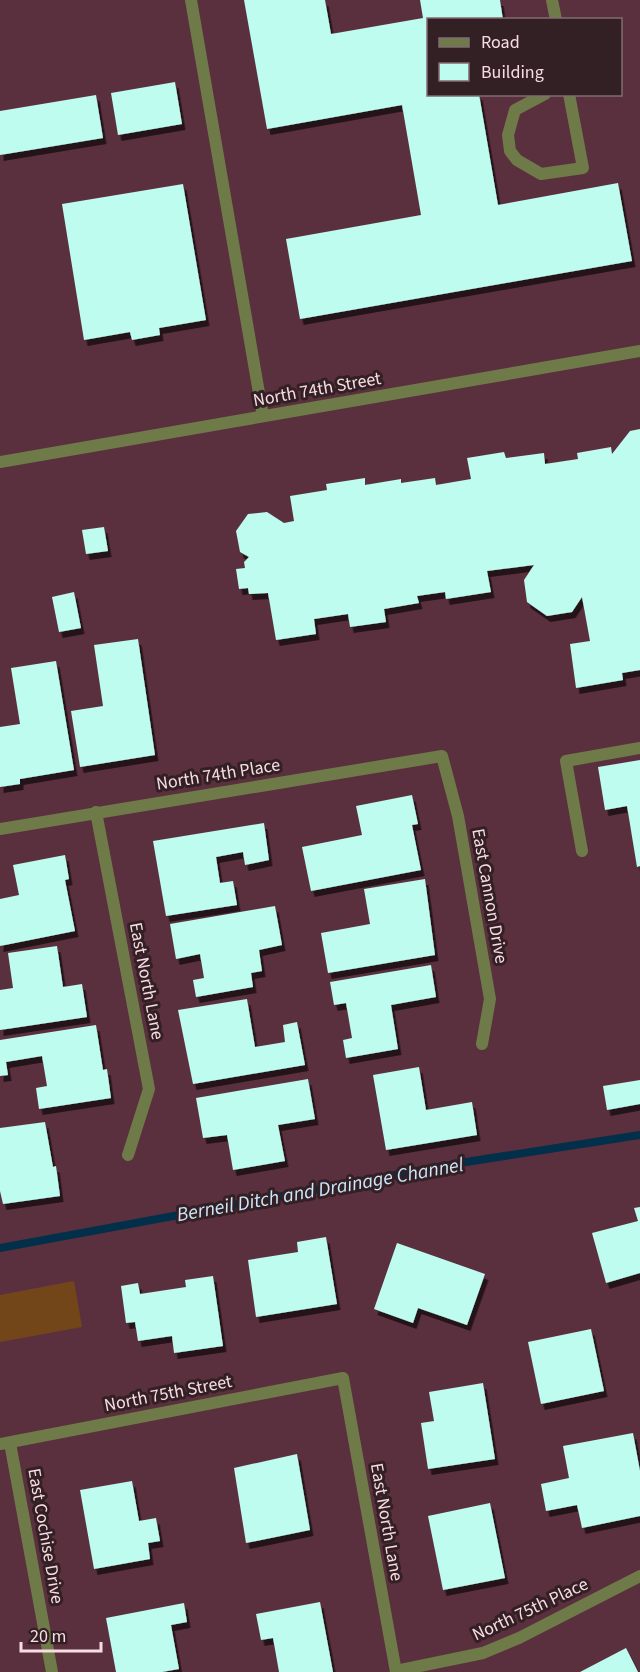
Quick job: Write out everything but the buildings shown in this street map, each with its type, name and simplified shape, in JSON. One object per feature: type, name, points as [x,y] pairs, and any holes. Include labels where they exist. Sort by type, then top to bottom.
[{"type":"street","points":[[191,0],[263,416]]},
{"type":"street","points":[[552,0],[556,18]]},
{"type":"street","points":[[542,96],[515,110],[508,135],[510,152],[518,160],[541,174],[583,168],[569,96]]},
{"type":"street","name":"North 74th Street","points":[[0,462],[640,351]]},
{"type":"street","points":[[582,851],[566,762],[640,748]]},
{"type":"street","name":"North 74th Place","points":[[0,829],[442,756]]},
{"type":"street","name":"East Cannon Drive","points":[[442,756],[458,816],[490,999],[482,1044]]},
{"type":"street","name":"East North Lane","points":[[96,812],[149,1089],[128,1155]]},
{"type":"street","name":"East North Lane","points":[[343,1378],[396,1672]]},
{"type":"street","name":"North 75th Street","points":[[5,1444],[343,1378]]},
{"type":"street","name":"East Cochise Drive","points":[[5,1444],[52,1672]]},
{"type":"street","name":"North 75th Place","points":[[396,1672],[483,1653],[519,1638],[640,1576]]},
{"type":"shaded area","points":[[74,1281],[82,1327],[0,1342],[0,1295]]},
{"type":"waterway","name":"Berneil Ditch and Drainage Channel","points":[[0,1248],[466,1162],[640,1135]]}]
